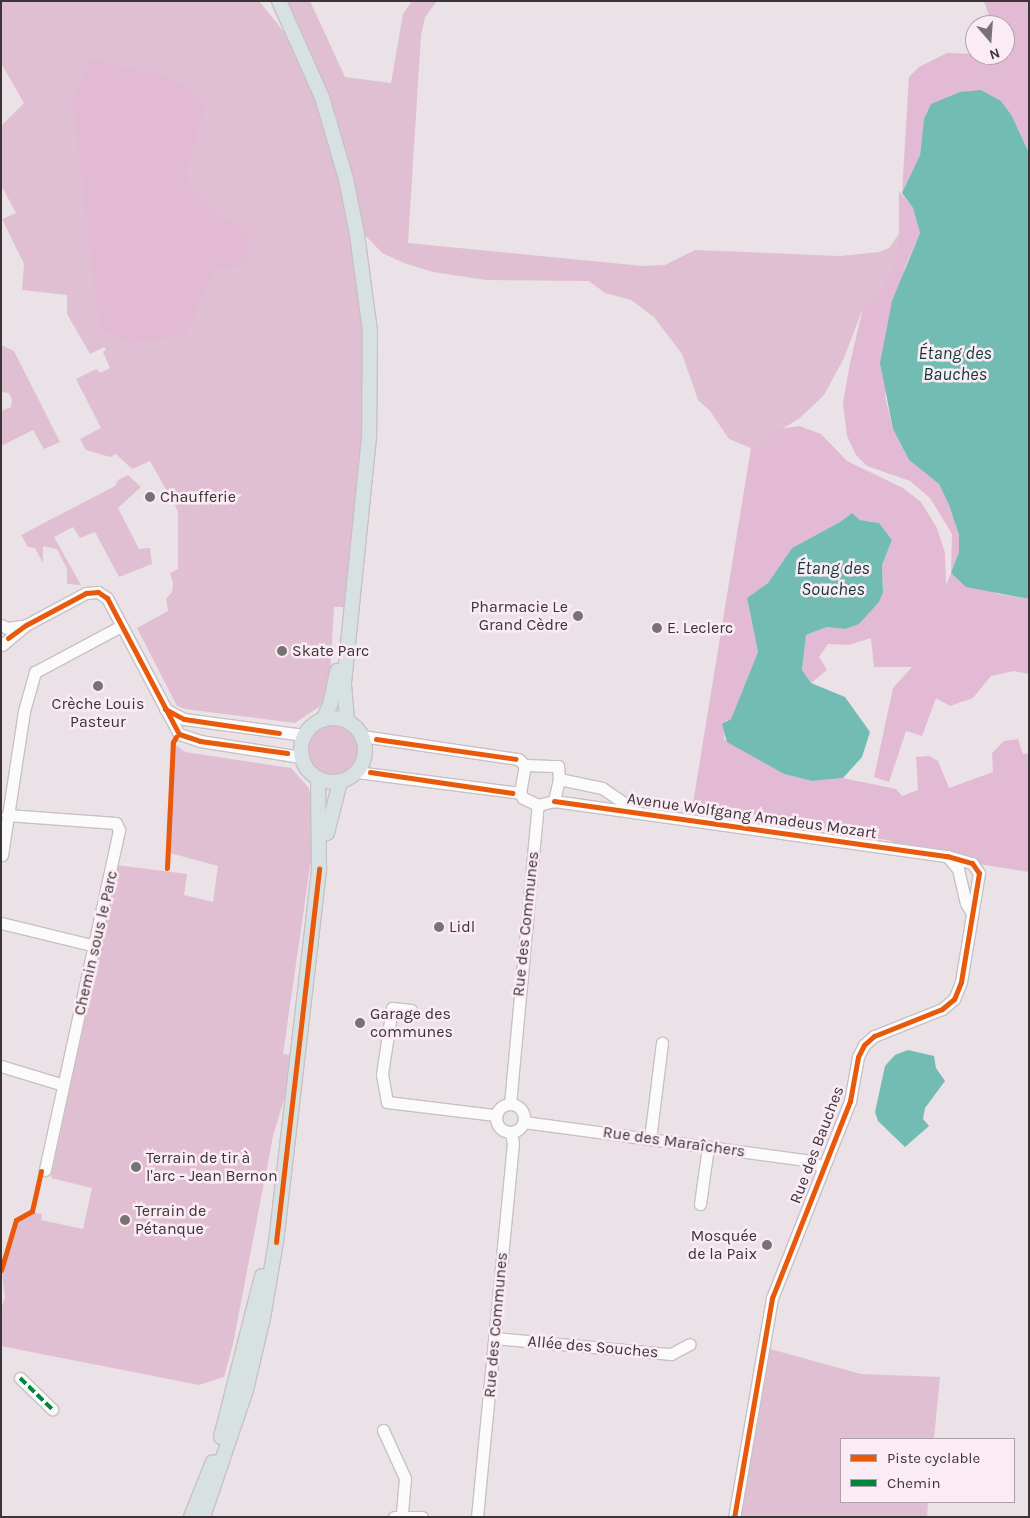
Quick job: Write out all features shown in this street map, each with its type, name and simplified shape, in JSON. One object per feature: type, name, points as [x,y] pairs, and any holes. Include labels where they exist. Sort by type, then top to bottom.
[{"type":"main road","points":[[280,1],[322,97],[348,188],[370,332],[368,437],[344,684],[347,722]]},
{"type":"main road","points":[[322,720],[347,722],[362,736],[364,754],[357,772],[340,782],[318,779],[308,772],[301,757],[304,735],[322,720],[330,705],[336,680],[368,437]]},
{"type":"main road","points":[[318,779],[319,868]]},
{"type":"main road","points":[[202,1517],[251,1368],[276,1242],[280,1186],[319,868],[340,782]]},
{"type":"main road","points":[[191,1517],[212,1464],[233,1398],[280,1186]]},
{"type":"street","points":[[2,646],[1,626],[14,628],[26,625],[93,591],[107,598],[166,709],[173,727],[184,736],[301,757]]},
{"type":"street","points":[[2,646],[26,625]]},
{"type":"street","points":[[2,855],[27,695],[35,672],[121,626]]},
{"type":"street","points":[[166,709],[184,718],[304,735]]},
{"type":"street","points":[[357,772],[520,793],[538,805],[554,801],[559,780],[560,770],[555,765],[525,764],[518,759],[362,736]]},
{"type":"street","points":[[520,793],[525,764]]},
{"type":"street","name":"Avenue Wolfgang Amadeus Mozart","points":[[559,780],[602,788],[623,804],[640,811]]},
{"type":"street","name":"Avenue Wolfgang Amadeus Mozart","points":[[554,801],[640,811],[946,856]]},
{"type":"street","name":"Rue des Communes","points":[[510,1104],[538,805]]},
{"type":"street","name":"Chemin sous le Parc","points":[[7,815],[116,823],[119,830],[114,862],[45,1170]]},
{"type":"street","points":[[946,856],[958,869],[966,903],[972,914]]},
{"type":"street","name":"Rue des Bauches","points":[[734,1517],[772,1298],[822,1167],[850,1101],[858,1057],[864,1045],[885,1030],[942,1009],[954,999],[961,982],[979,874],[972,863],[946,856]]},
{"type":"street","points":[[1,923],[95,946]]},
{"type":"street","points":[[411,1010],[392,1008],[382,1074],[387,1102],[496,1115]]},
{"type":"street","points":[[650,1139],[662,1043]]},
{"type":"street","points":[[1,1066],[63,1085]]},
{"type":"street","points":[[510,1104],[521,1109],[524,1122],[519,1129],[511,1133],[500,1129],[496,1115],[500,1107],[510,1104]]},
{"type":"street","name":"Rue des Maraîchers","points":[[524,1122],[811,1161],[822,1167]]},
{"type":"street","name":"Rue des Communes","points":[[477,1517],[486,1445],[494,1338],[513,1144],[511,1133]]},
{"type":"street","points":[[700,1204],[708,1147]]},
{"type":"street","name":"Allée des Souches","points":[[494,1338],[671,1354],[690,1344]]},
{"type":"street","points":[[20,1378],[52,1409]]},
{"type":"street","points":[[383,1430],[405,1478],[402,1516]]},
{"type":"street","points":[[394,1517],[422,1517]]},
{"type":"shaded area","points":[[1,1],[259,1],[305,58],[278,1],[310,1],[345,77],[391,83],[403,14],[412,1],[437,1],[425,17],[421,35],[408,243],[643,266],[665,265],[695,250],[840,256],[879,252],[889,248],[899,234],[894,264],[879,292],[863,308],[844,358],[824,395],[800,418],[751,448],[729,439],[710,411],[698,400],[682,354],[654,317],[631,300],[605,293],[589,281],[486,280],[433,272],[404,263],[382,253],[364,234],[359,210],[373,333],[352,607],[334,607],[329,695],[319,707],[295,723],[185,709],[177,706],[137,628],[168,611],[166,599],[172,592],[173,583],[170,573],[178,569],[178,511],[150,461],[132,469],[116,454],[110,457],[86,450],[80,439],[101,428],[76,379],[96,369],[100,373],[110,368],[103,352],[106,350],[104,347],[90,354],[67,314],[67,295],[22,290],[24,264],[2,219],[16,213],[1,185],[1,126],[24,103],[1,63]]},
{"type":"shaded area","points":[[984,1],[1029,1],[1029,153],[1012,116],[1001,101],[924,119],[920,155],[902,193],[909,77],[919,67],[947,53],[965,54],[965,65],[1015,65],[1015,15],[989,15]]},
{"type":"shaded area","points":[[92,59],[170,77],[206,103],[185,178],[220,215],[248,232],[247,264],[214,270],[185,336],[128,343],[99,326],[72,97]]},
{"type":"shaded area","points":[[899,191],[913,208],[920,233],[905,267],[885,396],[893,429],[909,460],[939,484],[949,505],[959,535],[959,552],[951,574],[998,594],[1029,599],[1029,674],[1014,671],[991,676],[973,698],[950,706],[936,698],[922,736],[906,731],[889,782],[874,777],[893,688],[912,667],[874,667],[871,638],[849,645],[828,644],[819,657],[827,670],[811,683],[802,670],[806,635],[827,627],[845,629],[875,606],[883,587],[882,565],[892,540],[879,523],[860,520],[852,513],[840,522],[792,548],[768,583],[747,598],[758,652],[731,719],[726,721],[724,739],[784,774],[812,781],[843,778],[896,789],[902,796],[918,790],[916,757],[929,756],[938,761],[949,788],[993,772],[992,753],[1004,741],[1018,739],[1023,754],[1029,753],[1029,872],[891,850],[891,841],[693,803],[751,448],[780,429],[799,426],[821,434],[847,461],[903,488],[921,502],[937,528],[945,553],[946,585],[951,573],[952,534],[930,498],[910,481],[867,466],[856,455],[847,436],[843,403],[850,363],[863,308],[879,292],[894,264],[899,234]]},
{"type":"shaded area","points":[[1,345],[14,351],[60,442],[44,449],[33,430],[1,446],[1,411],[11,407],[12,400],[9,393],[1,392]]},
{"type":"shaded area","points":[[128,475],[141,487],[118,508],[139,549],[150,548],[152,564],[119,577],[95,532],[80,538],[73,527],[54,537],[81,585],[67,584],[67,569],[57,549],[43,546],[43,563],[35,548],[28,547],[21,535],[115,486],[118,480]]},
{"type":"shaded area","points":[[333,724],[343,726],[351,732],[357,740],[359,750],[357,760],[351,768],[343,774],[333,776],[323,774],[315,768],[309,760],[307,750],[309,740],[315,732],[323,726]]},
{"type":"shaded area","points":[[174,744],[185,752],[291,768],[309,788],[313,812],[311,860],[283,1054],[297,1056],[273,1136],[233,1344],[224,1377],[199,1385],[1,1346],[1,1310],[5,1297],[2,1274],[19,1222],[33,1212],[42,1214],[41,1220],[83,1229],[92,1188],[51,1178],[116,865],[187,874],[184,895],[213,902],[218,866],[170,853]]},
{"type":"shaded area","points":[[763,1347],[861,1374],[940,1377],[934,1438],[840,1438],[840,1503],[928,1503],[927,1517],[734,1517]]},
{"type":"water","name":"Étang des Bauches","points":[[981,90],[1001,101],[1012,116],[1029,153],[1029,599],[966,587],[951,573],[959,552],[959,535],[949,505],[939,484],[909,460],[893,429],[880,363],[892,301],[920,233],[913,208],[902,193],[920,155],[924,119],[931,104],[960,92]]},
{"type":"water","name":"Étang des Souches","points":[[852,513],[860,520],[879,523],[892,540],[882,565],[883,592],[879,602],[859,624],[845,629],[827,627],[806,635],[802,670],[811,683],[845,697],[870,732],[862,757],[843,778],[812,781],[784,774],[727,742],[722,724],[731,719],[758,652],[747,598],[768,583],[792,548],[840,522]]},
{"type":"water","points":[[908,1050],[934,1056],[936,1068],[945,1081],[925,1108],[923,1119],[929,1126],[905,1147],[878,1121],[875,1112],[885,1066],[895,1055]]},
{"type":"marked path","points":[[20,1378],[52,1409]]},
{"type":"cycle path","points":[[8,638],[26,625],[86,593],[98,592],[107,598],[179,734],[200,741],[287,753]]},
{"type":"cycle path","points":[[165,709],[184,719],[279,733]]},
{"type":"cycle path","points":[[167,868],[173,742],[176,737]]},
{"type":"cycle path","points":[[376,739],[516,759]]},
{"type":"cycle path","points":[[370,772],[512,793]]},
{"type":"cycle path","points":[[554,801],[947,856],[972,863],[979,873],[961,982],[954,999],[942,1009],[874,1036],[864,1045],[858,1057],[850,1101],[772,1298],[734,1517]]},
{"type":"cycle path","points":[[276,1242],[319,868]]},
{"type":"cycle path","points":[[1,1270],[16,1220],[32,1211],[41,1171]]},
{"type":"place","name":"Chaufferie","points":[[150,497]]},
{"type":"place","name":"Pharmacie Le Grand Cèdre","points":[[578,616]]},
{"type":"place","name":"E. Leclerc","points":[[657,628]]},
{"type":"place","name":"Skate Parc","points":[[282,651]]},
{"type":"place","name":"Crèche Louis Pasteur","points":[[98,686]]},
{"type":"place","name":"Lidl","points":[[439,927]]},
{"type":"place","name":"Garage des communes","points":[[360,1023]]},
{"type":"place","name":"Terrain de tir à l'arc - Jean Bernon","points":[[136,1167]]},
{"type":"place","name":"Terrain de Pétanque","points":[[125,1220]]},
{"type":"place","name":"Mosquée de la Paix","points":[[767,1245]]}]
